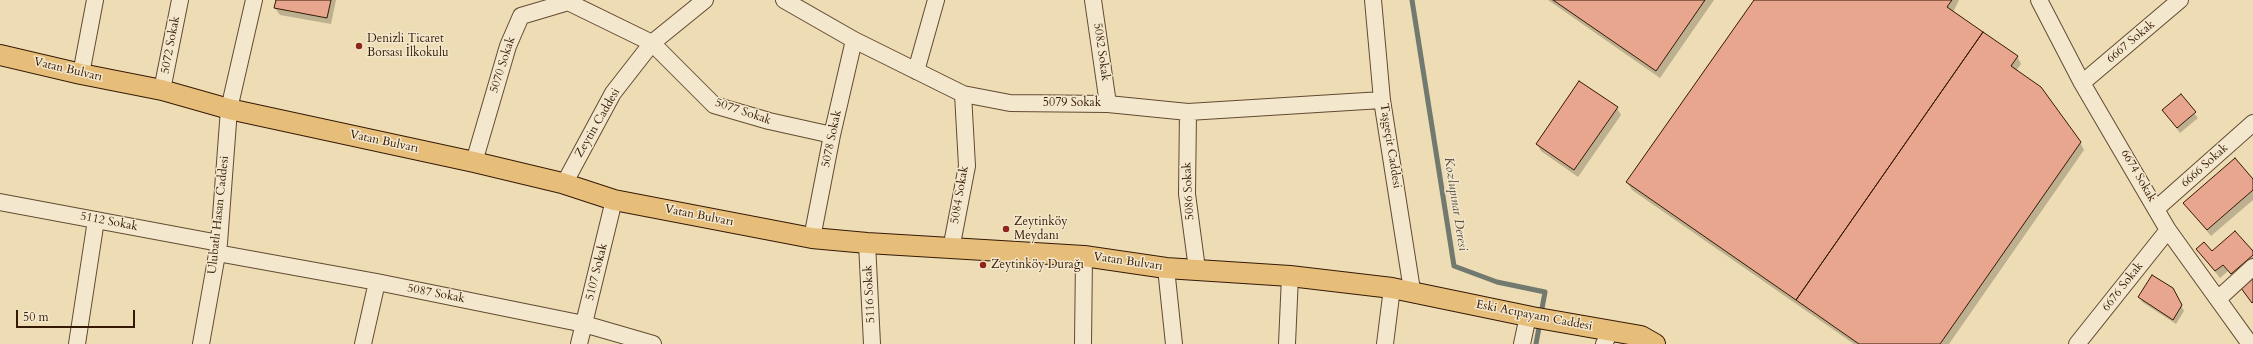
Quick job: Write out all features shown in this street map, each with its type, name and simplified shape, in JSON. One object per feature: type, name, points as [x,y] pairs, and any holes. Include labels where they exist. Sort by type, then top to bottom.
[{"type":"main road","name":"Vatan Bulvarı","points":[[0,55],[80,74],[162,90],[229,109],[474,162],[564,184],[614,200],[812,238],[950,249],[1084,256],[1166,268],[1290,276],[1412,290]]},
{"type":"main road","name":"Eski Acıpayam Caddesi","points":[[1412,290],[1553,321],[1607,337],[1641,336],[1655,344]]},
{"type":"street","points":[[80,74],[95,0]]},
{"type":"street","name":"5072 Sokak","points":[[162,90],[180,0]]},
{"type":"street","name":"Ulubatlı Hasan Caddesi","points":[[201,344],[218,248],[229,109],[254,0]]},
{"type":"street","name":"Zeytin Caddesi","points":[[564,184],[613,93],[652,43],[705,0]]},
{"type":"street","name":"5079 Sokak","points":[[784,0],[854,40],[963,94],[1010,103],[1108,104],[1188,112],[1382,100]]},
{"type":"street","points":[[916,71],[936,0]]},
{"type":"street","name":"5082 Sokak","points":[[1093,0],[1108,104]]},
{"type":"street","name":"Taşgeçit Caddesi","points":[[1373,0],[1382,100],[1412,290]]},
{"type":"street","name":"6674 Sokak","points":[[2039,0],[2082,83],[2168,230],[2250,344]]},
{"type":"street","name":"6667 Sokak","points":[[2082,83],[2180,0]]},
{"type":"street","name":"5077 Sokak","points":[[569,1],[652,43],[714,105],[769,121],[832,135]]},
{"type":"street","name":"5070 Sokak","points":[[474,162],[508,46],[521,16],[569,1]]},
{"type":"street","name":"5078 Sokak","points":[[812,238],[832,135],[854,40]]},
{"type":"street","name":"5084 Sokak","points":[[950,249],[966,166],[963,94]]},
{"type":"street","name":"5086 Sokak","points":[[1188,112],[1187,194],[1197,269]]},
{"type":"street","name":"6666 Sokak","points":[[2156,209],[2253,123]]},
{"type":"street","name":"5107 Sokak","points":[[579,344],[614,200]]},
{"type":"street","name":"5112 Sokak","points":[[0,202],[96,220],[218,248]]},
{"type":"street","points":[[77,344],[96,220]]},
{"type":"street","name":"6676 Sokak","points":[[2077,344],[2168,230]]},
{"type":"street","name":"5116 Sokak","points":[[867,243],[872,344]]},
{"type":"street","name":"5087 Sokak","points":[[218,248],[584,324],[653,344]]},
{"type":"street","points":[[1084,256],[1084,344]]},
{"type":"street","points":[[2218,299],[2253,267]]},
{"type":"street","points":[[1166,268],[1174,344]]},
{"type":"street","points":[[1287,344],[1290,276]]},
{"type":"street","points":[[362,344],[377,282]]},
{"type":"street","points":[[1386,344],[1392,288]]},
{"type":"street","points":[[1522,344],[1530,316]]},
{"type":"building","points":[[276,0],[331,0],[327,18],[274,8]]},
{"type":"building","points":[[1553,0],[1705,0],[1656,71]]},
{"type":"building","points":[[1754,0],[1952,0],[1947,7],[1983,32],[1796,300],[1626,182]]},
{"type":"building","points":[[1983,32],[2018,56],[2011,66],[2041,87],[2081,142],[1940,344],[1859,344],[1796,300]]},
{"type":"building","points":[[1579,81],[1618,107],[1574,170],[1536,144]]},
{"type":"building","points":[[2181,94],[2196,112],[2177,128],[2162,110]]},
{"type":"building","points":[[2235,158],[2253,179],[2253,190],[2207,230],[2183,203]]},
{"type":"building","points":[[2235,231],[2253,251],[2253,255],[2231,274],[2223,265],[2215,271],[2196,249],[2204,242],[2212,251]]},
{"type":"building","points":[[2253,272],[2253,302],[2252,303],[2238,284]]},
{"type":"building","points":[[2152,275],[2173,288],[2182,305],[2173,320],[2138,297]]},
{"type":"waterway","name":"Kozlupınar Deresi","points":[[1412,0],[1454,266],[1497,282],[1545,292],[1541,314]]},
{"type":"waterway","name":"Kozlupınar Deresi","points":[[1536,344],[1540,322]]},
{"type":"place","name":"Denizli Ticaret Borsası İlkokulu","points":[[359,46]]},
{"type":"place","name":"Zeytinköy Meydanı","points":[[1006,229]]},
{"type":"place","name":"Zeytinköy Durağı","points":[[983,265]]}]
